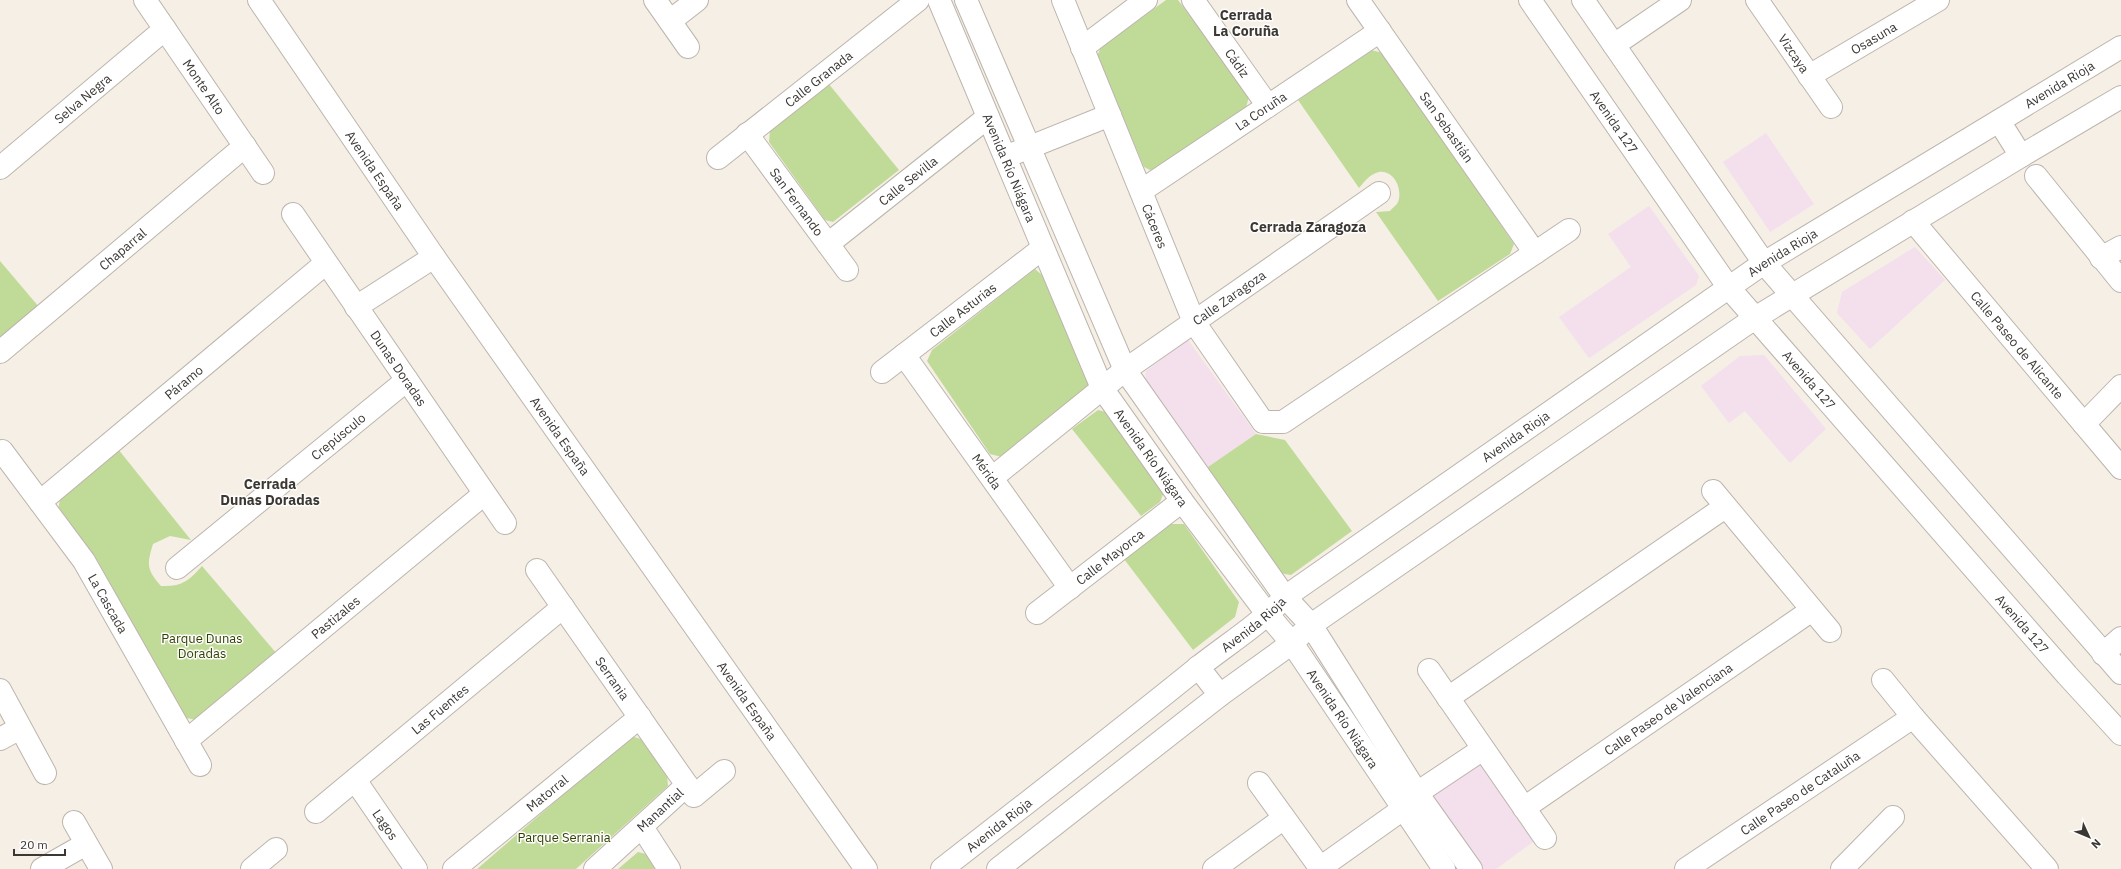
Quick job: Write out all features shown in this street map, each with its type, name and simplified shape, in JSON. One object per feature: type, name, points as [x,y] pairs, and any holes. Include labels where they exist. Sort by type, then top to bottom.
[{"type":"street","name":"Monte Alto","points":[[145,0],[263,173]]},
{"type":"street","name":"Avenida España","points":[[259,0],[434,257],[866,869]]},
{"type":"street","points":[[656,0],[688,47]]},
{"type":"street","points":[[670,21],[698,0]]},
{"type":"street","name":"Calle Granada","points":[[718,158],[918,0]]},
{"type":"street","name":"Avenida Río Niágara","points":[[939,0],[1102,388],[1182,501],[1268,615],[1292,643],[1410,801],[1471,869]]},
{"type":"street","name":"Avenida Río Niágara","points":[[966,0],[1124,370],[1285,597],[1311,625],[1410,801],[1444,869]]},
{"type":"street","name":"Cáceres","points":[[1063,0],[1194,322],[1263,422],[1283,422],[1535,253]]},
{"type":"street","points":[[1082,48],[1146,0]]},
{"type":"street","name":"Cádiz","points":[[1193,0],[1268,106]]},
{"type":"street","name":"San Sebastián","points":[[1358,0],[1535,253]]},
{"type":"street","name":"Avenida 127","points":[[1530,0],[1729,288],[2067,675],[2121,734]]},
{"type":"street","points":[[1583,0],[1764,263],[2121,673]]},
{"type":"street","points":[[1614,45],[1680,0]]},
{"type":"street","name":"Vizcaya","points":[[1757,0],[1831,107]]},
{"type":"street","name":"Osasuna","points":[[1809,76],[1938,0]]},
{"type":"street","name":"Selva Negra","points":[[0,168],[165,29]]},
{"type":"street","name":"La Coruña","points":[[1141,191],[1380,31]]},
{"type":"street","name":"Avenida Rioja","points":[[942,869],[1137,717],[1198,667],[1268,615],[1285,597],[1764,263],[2121,47]]},
{"type":"street","points":[[998,869],[1220,695],[1292,643],[1311,625],[1755,318],[1913,221],[2121,97]]},
{"type":"street","points":[[1005,157],[1110,115]]},
{"type":"street","name":"Calle Sevilla","points":[[828,244],[988,117]]},
{"type":"street","points":[[1999,121],[2021,156]]},
{"type":"street","name":"San Fernando","points":[[747,134],[847,270]]},
{"type":"street","name":"Chaparral","points":[[0,352],[245,146]]},
{"type":"street","points":[[2036,176],[2121,281]]},
{"type":"street","name":"Calle Zaragoza","points":[[992,478],[1124,370],[1379,193]]},
{"type":"street","name":"Dunas Doradas","points":[[293,214],[505,523]]},
{"type":"street","name":"Calle Paseo de Alicante","points":[[1913,221],[2121,468]]},
{"type":"street","points":[[1535,253],[1569,230]]},
{"type":"street","points":[[2101,258],[2121,247]]},
{"type":"street","name":"Calle Asturias","points":[[882,372],[1044,248]]},
{"type":"street","points":[[356,307],[434,257]]},
{"type":"street","name":"Páramo","points":[[40,502],[326,263]]},
{"type":"street","name":"Mérida","points":[[904,355],[1070,588]]},
{"type":"street","name":"Crepúsculo","points":[[177,568],[406,380]]},
{"type":"street","points":[[2084,424],[2121,386]]},
{"type":"street","name":"La Cascada","points":[[2,451],[84,561],[200,765]]},
{"type":"street","name":"Pastizales","points":[[186,741],[484,494]]},
{"type":"street","points":[[1448,698],[1719,499],[1830,631]]},
{"type":"street","name":"Calle Mayorca","points":[[1037,613],[1182,501]]},
{"type":"street","name":"Serrania","points":[[537,570],[687,786]]},
{"type":"street","name":"Las Fuentes","points":[[316,812],[563,607]]},
{"type":"street","name":"Calle Paseo de Valenciana","points":[[1524,808],[1812,610]]},
{"type":"street","points":[[2104,654],[2121,638]]},
{"type":"street","points":[[1198,667],[1220,695]]},
{"type":"street","points":[[1429,670],[1545,838]]},
{"type":"street","points":[[1883,680],[1913,717],[2047,869]]},
{"type":"street","points":[[0,690],[45,773]]},
{"type":"street","name":"Matorral","points":[[454,869],[640,717]]},
{"type":"street","points":[[1137,717],[1160,743]]},
{"type":"street","name":"Calle Paseo de Cataluña","points":[[1686,869],[1913,717]]},
{"type":"street","points":[[0,739],[20,728]]},
{"type":"street","points":[[1259,783],[1320,868],[1483,748]]},
{"type":"street","name":"Manantial","points":[[595,869],[687,786],[694,796],[724,771]]},
{"type":"street","name":"Lagos","points":[[355,780],[416,869]]},
{"type":"street","points":[[1842,869],[1893,817]]},
{"type":"street","points":[[1214,869],[1284,818]]},
{"type":"street","points":[[74,822],[101,869]]},
{"type":"street","points":[[642,827],[669,869]]},
{"type":"street","points":[[42,869],[86,844]]},
{"type":"street","points":[[252,869],[276,849]]},
{"type":"shaded area","points":[[1766,133],[1814,204],[1770,232],[1723,162]]},
{"type":"shaded area","points":[[1649,206],[1699,276],[1696,285],[1589,358],[1559,317],[1631,267],[1608,234]]},
{"type":"shaded area","points":[[1915,247],[1945,280],[1870,349],[1837,313],[1842,292]]},
{"type":"shaded area","points":[[1188,340],[1256,434],[1205,469],[1145,382],[1146,371]]},
{"type":"shaded area","points":[[1764,355],[1826,429],[1790,463],[1745,411],[1729,423],[1701,386],[1740,356]]},
{"type":"shaded area","points":[[1480,759],[1537,839],[1496,869],[1479,869],[1432,803],[1433,790]]},
{"type":"green space","points":[[1166,0],[1178,0],[1249,96],[1246,108],[1152,171],[1144,167],[1097,56],[1101,47]]},
{"type":"green space","points":[[1371,50],[1383,53],[1514,244],[1510,254],[1438,301],[1376,212],[1390,211],[1397,203],[1399,192],[1396,181],[1389,174],[1379,172],[1370,176],[1359,188],[1298,100]]},
{"type":"green space","points":[[828,83],[899,170],[833,222],[825,220],[769,142],[770,130]]},
{"type":"green space","points":[[0,261],[39,307],[0,340]]},
{"type":"green space","points":[[1035,269],[1042,275],[1093,379],[1089,391],[1002,457],[990,454],[927,361],[932,350]]},
{"type":"green space","points":[[1098,410],[1106,412],[1164,492],[1160,502],[1141,516],[1072,429]]},
{"type":"green space","points":[[1256,434],[1285,440],[1352,531],[1291,575],[1279,573],[1205,469]]},
{"type":"green space","name":"Parque Dunas Doradas","points":[[118,449],[191,540],[170,536],[153,544],[149,566],[150,571],[156,580],[161,586],[179,584],[193,576],[202,566],[277,654],[196,720],[182,717],[96,558],[58,511],[60,499]]},
{"type":"green space","points":[[1171,524],[1184,524],[1239,602],[1235,617],[1193,650],[1124,559]]},
{"type":"green space","name":"Parque Serrania","points":[[631,736],[644,740],[667,774],[668,786],[576,869],[477,869]]},
{"type":"green space","name":"Parque Serrania","points":[[638,852],[646,854],[655,869],[618,869]]},
{"type":"district","name":"Cerrada La Coruña","points":[[1246,24]]},
{"type":"district","name":"Cerrada Zaragoza","points":[[1308,227]]},
{"type":"district","name":"Cerrada Dunas Doradas","points":[[270,492]]}]
